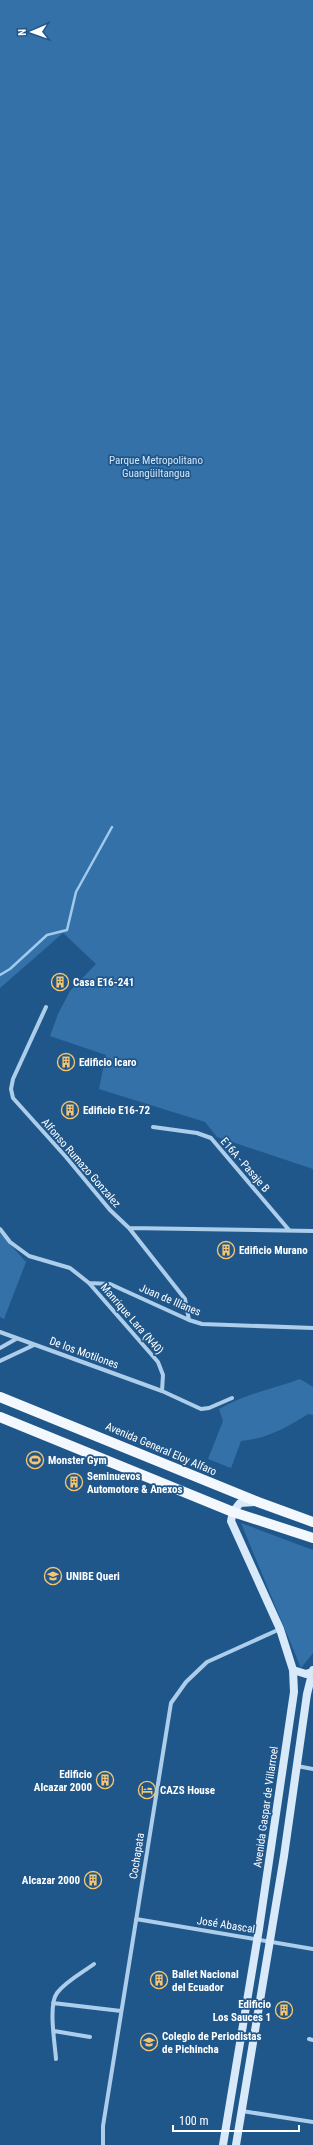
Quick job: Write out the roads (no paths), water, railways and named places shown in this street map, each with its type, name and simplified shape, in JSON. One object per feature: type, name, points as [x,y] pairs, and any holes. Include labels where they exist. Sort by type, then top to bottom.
[{"type":"main road","name":"Avenida General Eloy Alfaro","points":[[0,1397],[258,1502],[313,1522]]},
{"type":"main road","points":[[0,1417],[233,1512],[313,1538]]},
{"type":"main road","points":[[233,1512],[240,1503],[258,1502]]},
{"type":"main road","name":"Avenida Gaspar de Villarroel","points":[[223,2145],[257,1940],[294,1692],[294,1670],[280,1629],[234,1530],[231,1521],[233,1512]]},
{"type":"main road","points":[[294,1670],[306,1674],[312,1671]]},
{"type":"main road","points":[[236,2145],[307,1694],[312,1671]]},
{"type":"main road","points":[[294,1692],[304,1691],[307,1694]]},
{"type":"street","name":"Alfonso Rumazo Gonzalez","points":[[46,1007],[13,1080],[11,1089],[12,1098],[66,1157],[110,1210],[129,1228],[185,1299],[189,1320]]},
{"type":"street","name":"E16A - Pasaje B","points":[[153,1127],[197,1133],[211,1138],[290,1230]]},
{"type":"street","points":[[129,1228],[313,1231]]},
{"type":"street","points":[[0,1229],[10,1242],[29,1256],[70,1268],[89,1283]]},
{"type":"street","name":"Juan de Illanes","points":[[89,1283],[110,1284],[189,1320],[202,1324],[313,1328]]},
{"type":"street","name":"Manrique Lara (N40)","points":[[89,1283],[158,1362],[163,1375],[162,1391]]},
{"type":"street","name":"De los Motilones","points":[[0,1332],[162,1391],[201,1409],[209,1408],[232,1398]]},
{"type":"street","points":[[0,1348],[16,1339]]},
{"type":"street","points":[[0,1361],[34,1345]]},
{"type":"street","name":"Cochapata","points":[[103,2145],[103,2126],[172,1704],[186,1682],[207,1662],[280,1629]]},
{"type":"street","points":[[296,1766],[313,1769]]},
{"type":"street","name":"José Abascal","points":[[136,1920],[313,1949]]},
{"type":"street","points":[[56,2059],[53,2003],[56,1995],[64,1986],[94,1964]]},
{"type":"street","points":[[53,2003],[121,2011]]},
{"type":"street","points":[[54,2031],[90,2037]]},
{"type":"street","points":[[242,2111],[313,2122]]},
{"type":"waterway","points":[[0,975],[10,969],[47,935],[67,930],[76,892],[112,827]]},
{"type":"place","name":"Casa E16-241","points":[[60,982]]},
{"type":"place","name":"Edificio Icaro","points":[[66,1062]]},
{"type":"place","name":"Edificio E16-72","points":[[70,1110]]},
{"type":"place","name":"Edificio Murano","points":[[226,1250]]},
{"type":"place","name":"Monster Gym","points":[[35,1460]]},
{"type":"place","name":"Seminuevos Automotore & Anexos","points":[[74,1482]]},
{"type":"place","name":"UNIBE Queri","points":[[53,1576]]},
{"type":"place","name":"Edificio Alcazar 2000","points":[[105,1780]]},
{"type":"place","name":"CAZS House","points":[[147,1790]]},
{"type":"place","name":"Alcazar 2000","points":[[93,1880]]},
{"type":"place","name":"Ballet Nacional del Ecuador","points":[[159,1980]]},
{"type":"place","name":"Edificio Los Sauces 1","points":[[284,2010]]},
{"type":"place","name":"Colegio de Periodistas de Pichincha","points":[[149,2042]]},
{"type":"park label","name":"Parque Metropolitano Guangüiltangua","points":[[156,466]]}]
